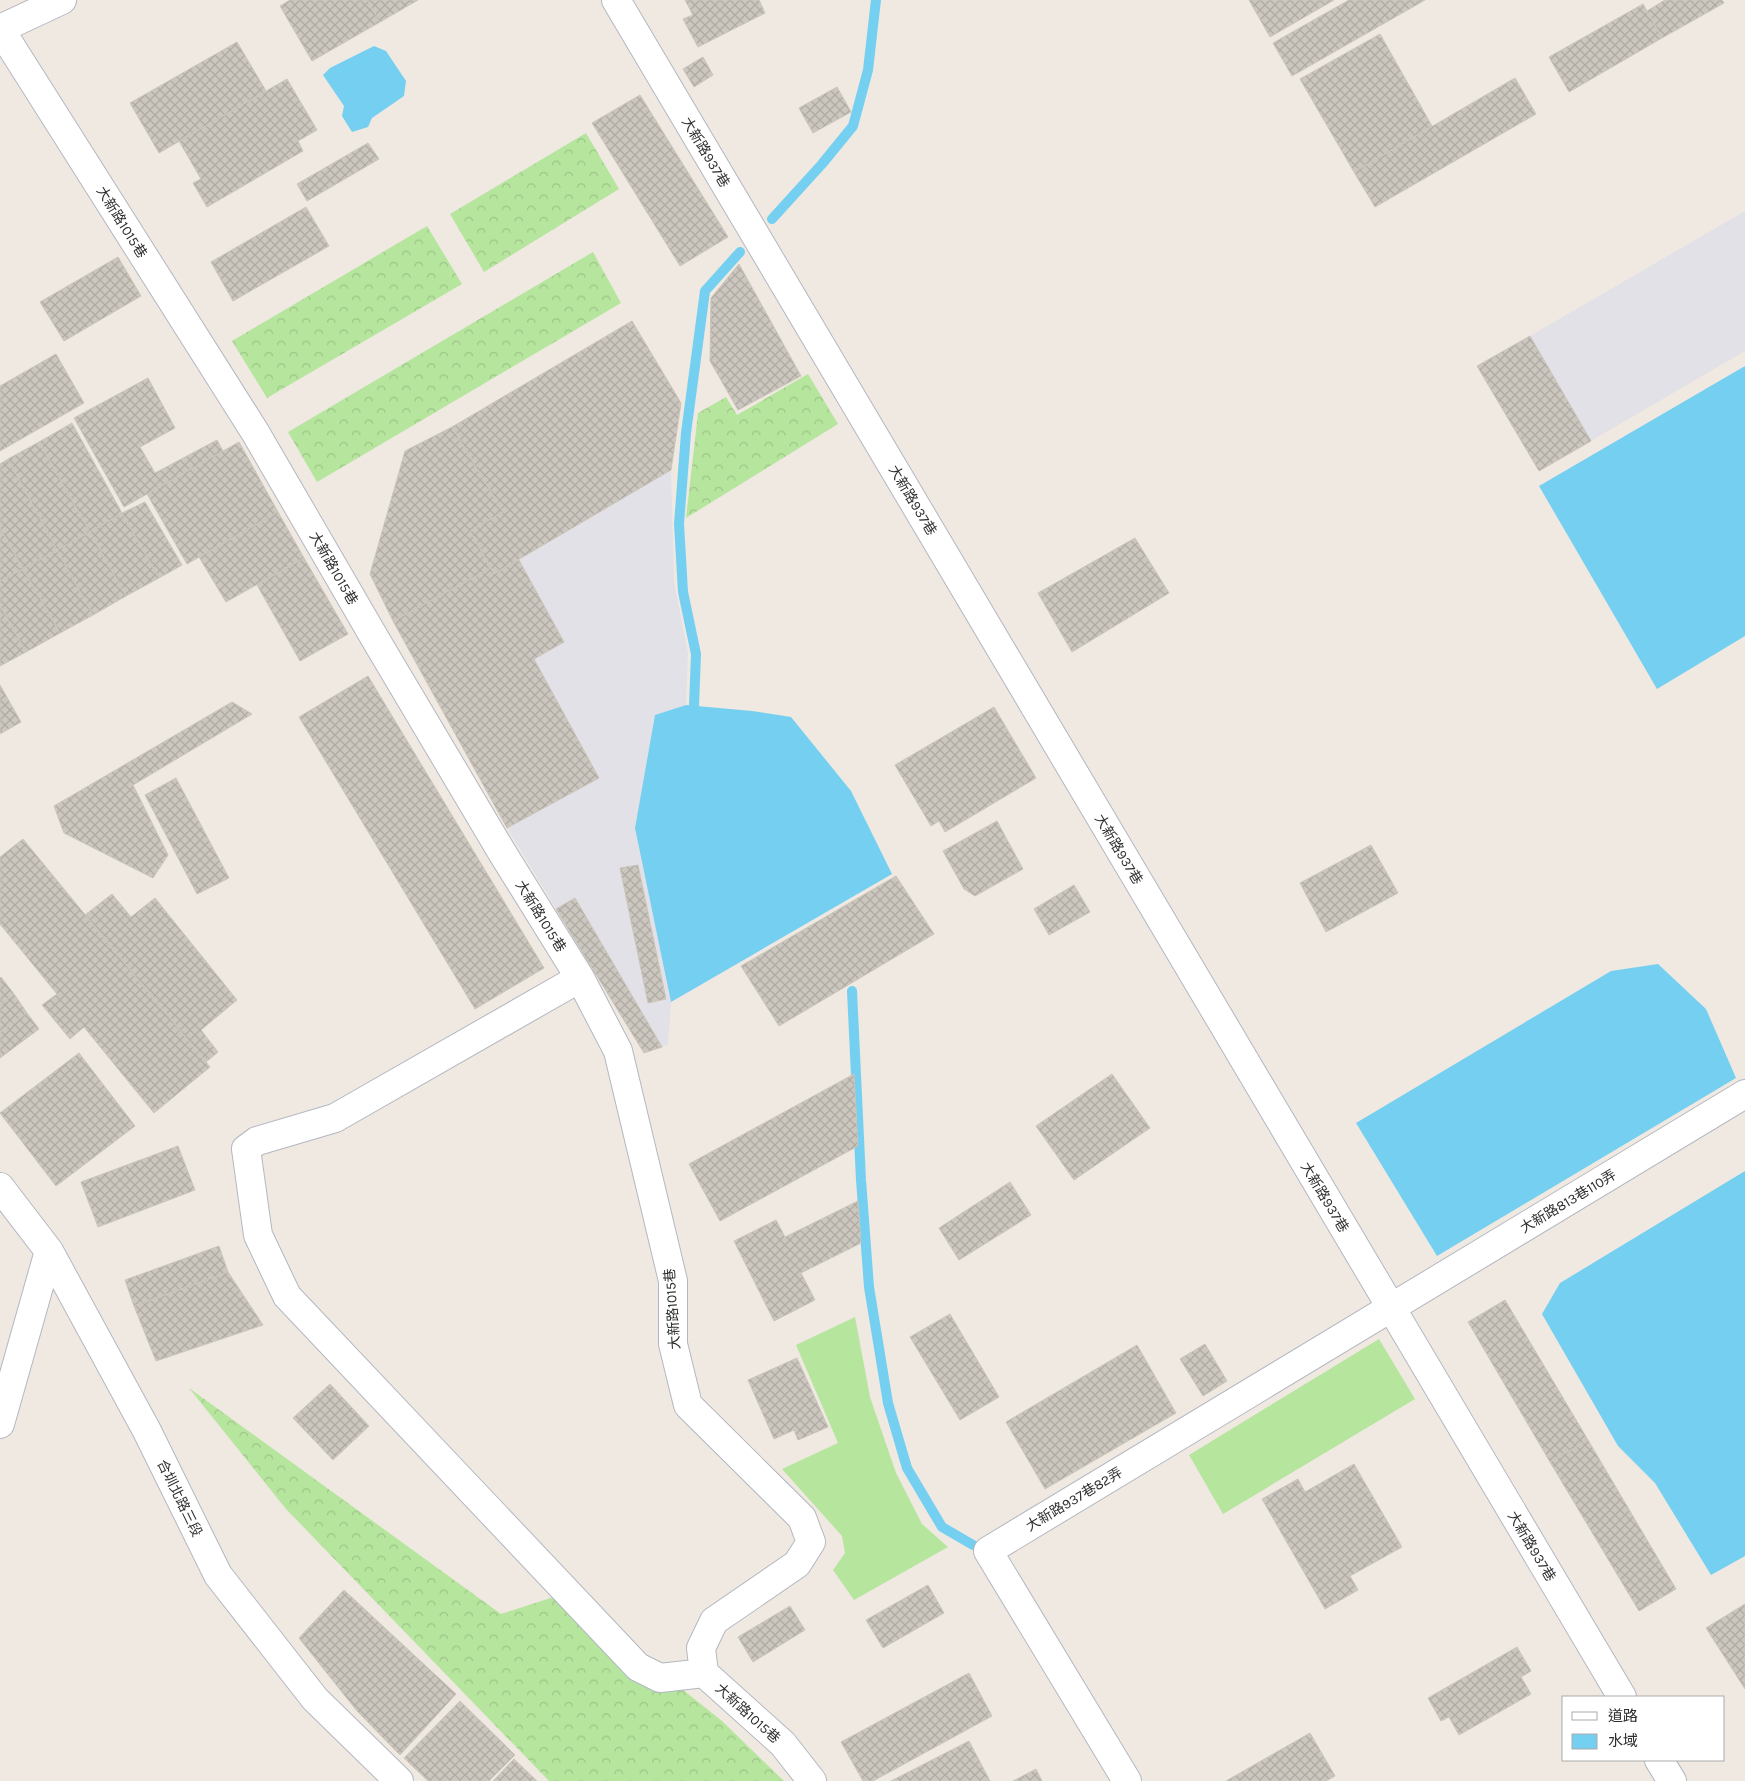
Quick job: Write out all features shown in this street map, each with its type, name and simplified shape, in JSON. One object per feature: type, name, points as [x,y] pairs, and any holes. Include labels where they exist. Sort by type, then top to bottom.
[{"type":"street","points":[[0,29],[62,0]]},
{"type":"street","name":"大新路937巷","points":[[616,0],[1621,1696]]},
{"type":"street","name":"大新路1015巷","points":[[0,29],[255,432],[488,829],[580,978],[618,1051],[673,1281],[672,1344],[688,1405],[802,1518],[811,1542],[797,1564],[714,1621],[701,1648],[704,1674],[783,1744],[812,1781]]},
{"type":"street","points":[[580,978],[335,1118],[257,1141],[246,1149],[258,1236],[287,1296],[638,1667],[660,1678],[704,1674]]},
{"type":"street","name":"大新路813巷110弄","points":[[1390,1308],[1745,1094]]},
{"type":"street","name":"合圳北路三段","points":[[0,1187],[49,1251],[147,1430],[218,1575],[315,1699],[399,1781]]},
{"type":"street","points":[[0,1424],[49,1251]]},
{"type":"street","name":"大新路937巷82弄","points":[[1127,1781],[988,1551],[1390,1308]]},
{"type":"street","points":[[1660,1761],[1672,1781]]},
{"type":"shaded area","points":[[1745,211],[1745,351],[1591,441],[1530,336]]},
{"type":"shaded area","points":[[671,470],[674,582],[688,653],[686,705],[655,715],[635,828],[671,1002],[668,1045],[644,1053],[507,828],[599,778],[534,659],[564,642],[519,560]]},
{"type":"green space","points":[[586,133],[619,189],[484,272],[450,214]]},
{"type":"green space","points":[[427,226],[462,284],[267,398],[232,341]]},
{"type":"green space","points":[[593,252],[621,303],[317,482],[288,432]]},
{"type":"green space","points":[[808,374],[838,424],[686,518],[698,413],[726,397],[737,415]]},
{"type":"green space","points":[[855,1317],[870,1397],[896,1473],[922,1524],[948,1547],[854,1600],[833,1570],[845,1553],[842,1536],[782,1469],[838,1443],[796,1345]]},
{"type":"green space","points":[[1379,1339],[1415,1399],[1223,1514],[1189,1455]]},
{"type":"green space","points":[[189,1388],[501,1614],[563,1594],[722,1721],[784,1781],[549,1781],[286,1509]]},
{"type":"water","points":[[374,46],[386,51],[406,81],[404,96],[372,118],[368,127],[352,132],[342,116],[344,106],[323,75],[330,68]]},
{"type":"water","points":[[1745,366],[1745,636],[1657,689],[1539,486]]},
{"type":"water","points":[[686,705],[752,711],[791,717],[851,791],[892,874],[671,1002],[635,828],[655,715]]},
{"type":"water","points":[[1658,964],[1706,1009],[1736,1078],[1437,1256],[1356,1123],[1611,971]]},
{"type":"water","points":[[1745,1171],[1745,1556],[1711,1575],[1655,1483],[1618,1446],[1542,1314],[1560,1283]]},
{"type":"building","points":[[290,0],[367,0],[380,22],[312,61],[280,6]]},
{"type":"building","points":[[367,0],[418,0],[380,22]]},
{"type":"building","points":[[685,0],[759,0],[765,13],[698,47],[683,19],[693,15]]},
{"type":"building","points":[[1249,0],[1334,0],[1270,37]]},
{"type":"building","points":[[1349,0],[1425,0],[1292,76],[1273,43]]},
{"type":"building","points":[[1665,0],[1722,0],[1724,3],[1662,38],[1647,11]]},
{"type":"building","points":[[1643,4],[1662,38],[1569,92],[1549,57]]},
{"type":"building","points":[[1380,34],[1432,126],[1354,172],[1300,79]]},
{"type":"building","points":[[237,42],[266,91],[159,153],[130,103]]},
{"type":"building","points":[[703,57],[713,75],[694,87],[683,69]]},
{"type":"building","points":[[1515,78],[1536,114],[1375,207],[1354,172]]},
{"type":"building","points":[[287,79],[317,130],[298,141],[303,151],[207,207],[193,183],[201,179],[179,141]]},
{"type":"building","points":[[837,87],[851,112],[813,133],[799,108]]},
{"type":"building","points":[[640,95],[728,237],[680,266],[592,123]]},
{"type":"building","points":[[368,143],[379,159],[307,201],[297,184]]},
{"type":"building","points":[[306,207],[329,246],[233,301],[211,262]]},
{"type":"building","points":[[118,257],[141,296],[64,341],[40,302]]},
{"type":"building","points":[[739,264],[801,376],[738,410],[710,361],[711,298]]},
{"type":"building","points":[[632,321],[681,403],[671,470],[494,574],[470,531],[503,512],[452,427]]},
{"type":"building","points":[[1530,336],[1591,441],[1539,471],[1477,366]]},
{"type":"building","points":[[56,354],[84,403],[0,451],[0,386]]},
{"type":"building","points":[[148,378],[175,428],[140,447],[155,473],[217,440],[223,451],[124,507],[74,418]]},
{"type":"building","points":[[72,423],[122,513],[90,532],[39,442]]},
{"type":"building","points":[[452,427],[503,512],[470,531],[491,568],[393,621],[370,574],[405,451]]},
{"type":"building","points":[[39,442],[90,532],[57,550],[8,459]]},
{"type":"building","points":[[239,442],[278,512],[187,564],[147,494]]},
{"type":"building","points":[[8,459],[57,550],[23,569],[0,528],[0,464]]},
{"type":"building","points":[[145,502],[182,565],[159,578],[122,513]]},
{"type":"building","points":[[278,512],[304,558],[226,602],[199,557]]},
{"type":"building","points":[[122,513],[159,578],[126,596],[90,532]]},
{"type":"building","points":[[0,528],[23,569],[0,581]]},
{"type":"building","points":[[90,532],[126,596],[93,615],[57,550]]},
{"type":"building","points":[[1135,538],[1169,593],[1072,652],[1038,593]]},
{"type":"building","points":[[57,550],[93,615],[60,633],[23,569]]},
{"type":"building","points":[[304,558],[348,634],[300,661],[257,585]]},
{"type":"building","points":[[519,560],[564,642],[534,659],[599,778],[507,828],[393,621],[491,568],[494,574]]},
{"type":"building","points":[[23,569],[60,633],[26,652],[0,605],[0,581]]},
{"type":"building","points":[[0,605],[26,652],[0,666]]},
{"type":"building","points":[[368,676],[544,968],[475,1009],[299,717]]},
{"type":"building","points":[[0,685],[21,722],[0,734]]},
{"type":"building","points":[[232,702],[252,714],[133,785],[168,855],[153,878],[64,833],[54,806]]},
{"type":"building","points":[[994,707],[1036,778],[945,832],[939,821],[931,826],[895,765]]},
{"type":"building","points":[[176,778],[229,878],[197,894],[145,795]]},
{"type":"building","points":[[997,821],[1023,869],[975,896],[964,889],[943,851]]},
{"type":"building","points":[[23,839],[210,1067],[154,1113],[84,1027],[70,1039],[42,1005],[57,994],[0,924],[0,857]]},
{"type":"building","points":[[1371,845],[1398,893],[1326,932],[1300,883]]},
{"type":"building","points":[[638,865],[666,999],[648,1003],[620,868]]},
{"type":"building","points":[[896,876],[934,934],[779,1026],[741,966]]},
{"type":"building","points":[[1074,885],[1090,912],[1049,935],[1034,909]]},
{"type":"building","points":[[112,894],[131,917],[155,898],[237,1000],[201,1030],[218,1052],[206,1062],[85,915]]},
{"type":"building","points":[[575,898],[662,1047],[644,1053],[556,909]]},
{"type":"building","points":[[0,978],[14,994],[0,1004]]},
{"type":"building","points":[[14,994],[27,1013],[0,1032],[0,1004]]},
{"type":"building","points":[[27,1013],[39,1029],[0,1058],[0,1032]]},
{"type":"building","points":[[79,1053],[135,1126],[56,1186],[0,1113]]},
{"type":"building","points":[[854,1074],[858,1146],[720,1221],[689,1164]]},
{"type":"building","points":[[1112,1074],[1150,1128],[1074,1180],[1036,1126]]},
{"type":"building","points":[[178,1146],[195,1190],[98,1227],[81,1182]]},
{"type":"building","points":[[1010,1182],[1031,1215],[959,1260],[939,1228]]},
{"type":"building","points":[[858,1201],[861,1243],[801,1273],[815,1300],[774,1321],[734,1241],[776,1220],[785,1237]]},
{"type":"building","points":[[219,1246],[228,1272],[134,1306],[125,1280]]},
{"type":"building","points":[[228,1272],[263,1325],[156,1361],[134,1306]]},
{"type":"building","points":[[1505,1300],[1588,1440],[1550,1462],[1468,1322]]},
{"type":"building","points":[[950,1314],[999,1397],[960,1420],[910,1337]]},
{"type":"building","points":[[1205,1344],[1227,1381],[1203,1396],[1180,1359]]},
{"type":"building","points":[[1137,1345],[1176,1413],[1045,1489],[1006,1422]]},
{"type":"building","points":[[797,1358],[828,1427],[798,1440],[794,1430],[774,1439],[748,1380]]},
{"type":"building","points":[[330,1384],[369,1426],[333,1460],[293,1418]]},
{"type":"building","points":[[1588,1440],[1676,1589],[1639,1611],[1550,1462]]},
{"type":"building","points":[[1354,1464],[1402,1547],[1350,1576],[1358,1590],[1325,1609],[1262,1499],[1298,1479],[1305,1492]]},
{"type":"building","points":[[928,1585],[944,1613],[883,1648],[866,1620]]},
{"type":"building","points":[[344,1590],[456,1694],[400,1755],[357,1711],[299,1638]]},
{"type":"building","points":[[1745,1604],[1745,1689],[1706,1628]]},
{"type":"building","points":[[790,1606],[805,1630],[753,1662],[738,1637]]},
{"type":"building","points":[[1517,1647],[1531,1671],[1521,1677],[1531,1694],[1459,1735],[1449,1717],[1441,1721],[1428,1698]]},
{"type":"building","points":[[969,1673],[992,1716],[873,1781],[863,1781],[841,1742]]},
{"type":"building","points":[[460,1701],[515,1755],[489,1781],[428,1781],[404,1758]]},
{"type":"building","points":[[1310,1733],[1335,1776],[1326,1781],[1226,1781]]},
{"type":"building","points":[[969,1741],[990,1781],[891,1781]]},
{"type":"building","points":[[514,1759],[537,1781],[493,1781]]},
{"type":"building","points":[[1036,1769],[1042,1781],[1013,1781]]},
{"type":"waterway","points":[[772,219],[822,164],[853,126],[868,70],[876,0]]},
{"type":"waterway","points":[[694,706],[696,654],[683,592],[679,524],[686,433],[705,291],[740,252]]},
{"type":"waterway","points":[[852,991],[861,1180],[869,1287],[888,1403],[907,1468],[942,1527],[973,1545]]}]
